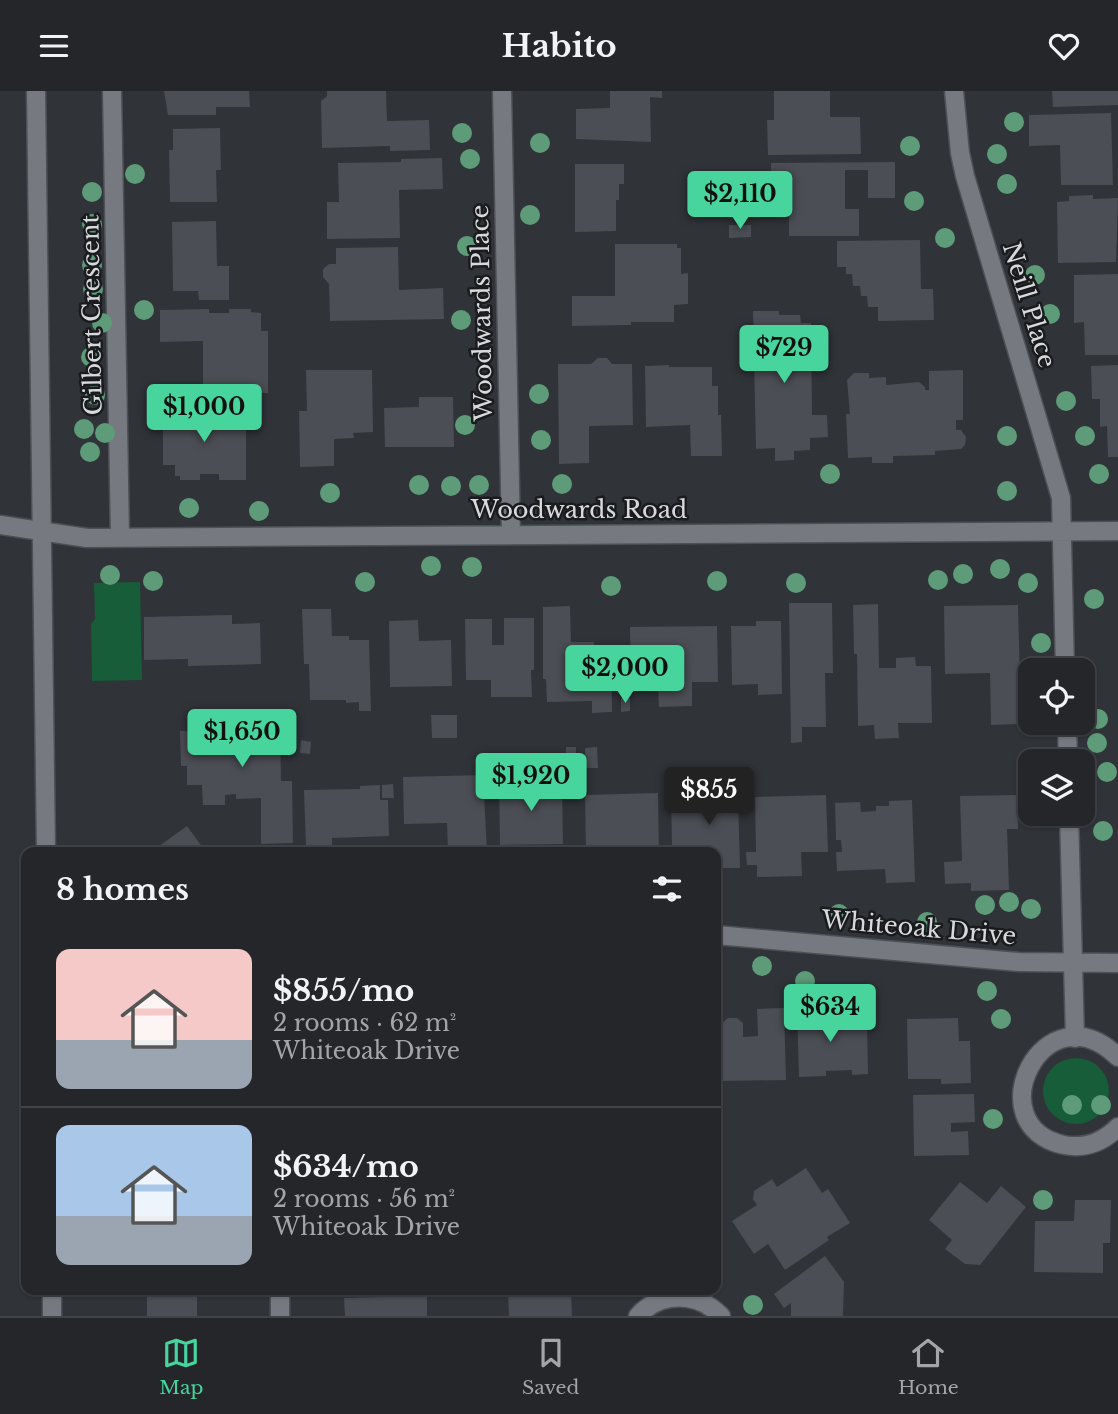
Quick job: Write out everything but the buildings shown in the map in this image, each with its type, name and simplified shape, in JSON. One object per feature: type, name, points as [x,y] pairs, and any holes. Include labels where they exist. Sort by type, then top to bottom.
[{"type":"street","points":[[36,91],[46,847]]},
{"type":"street","name":"Gilbert Crescent","points":[[112,91],[120,537]]},
{"type":"street","name":"Woodwards Place","points":[[502,91],[511,535]]},
{"type":"street","name":"Neill Place","points":[[954,91],[965,176],[1061,498],[1065,658]]},
{"type":"street","name":"Woodwards Road","points":[[0,525],[87,538],[1118,531]]},
{"type":"street","points":[[1069,826],[1075,1038]]},
{"type":"street","name":"Whiteoak Drive","points":[[721,935],[1019,962],[1118,963]]},
{"type":"street","points":[[1118,1057],[1103,1045],[1075,1038],[1051,1044],[1032,1061],[1024,1077],[1022,1094],[1028,1119],[1046,1137],[1070,1146],[1096,1143],[1118,1127]]},
{"type":"street","points":[[51,1295],[52,1316]]},
{"type":"street","points":[[280,1295],[280,1316]]},
{"type":"street","points":[[638,1316],[658,1301],[683,1297],[701,1301],[721,1316]]},
{"type":"green space","points":[[140,582],[142,680],[92,681],[91,624],[95,619],[94,583]]},
{"type":"green space","points":[[1070,1058],[1082,1058],[1094,1063],[1104,1073],[1109,1091],[1107,1104],[1094,1119],[1082,1124],[1070,1124],[1058,1119],[1048,1109],[1043,1097],[1043,1085],[1048,1073],[1058,1063]]}]
